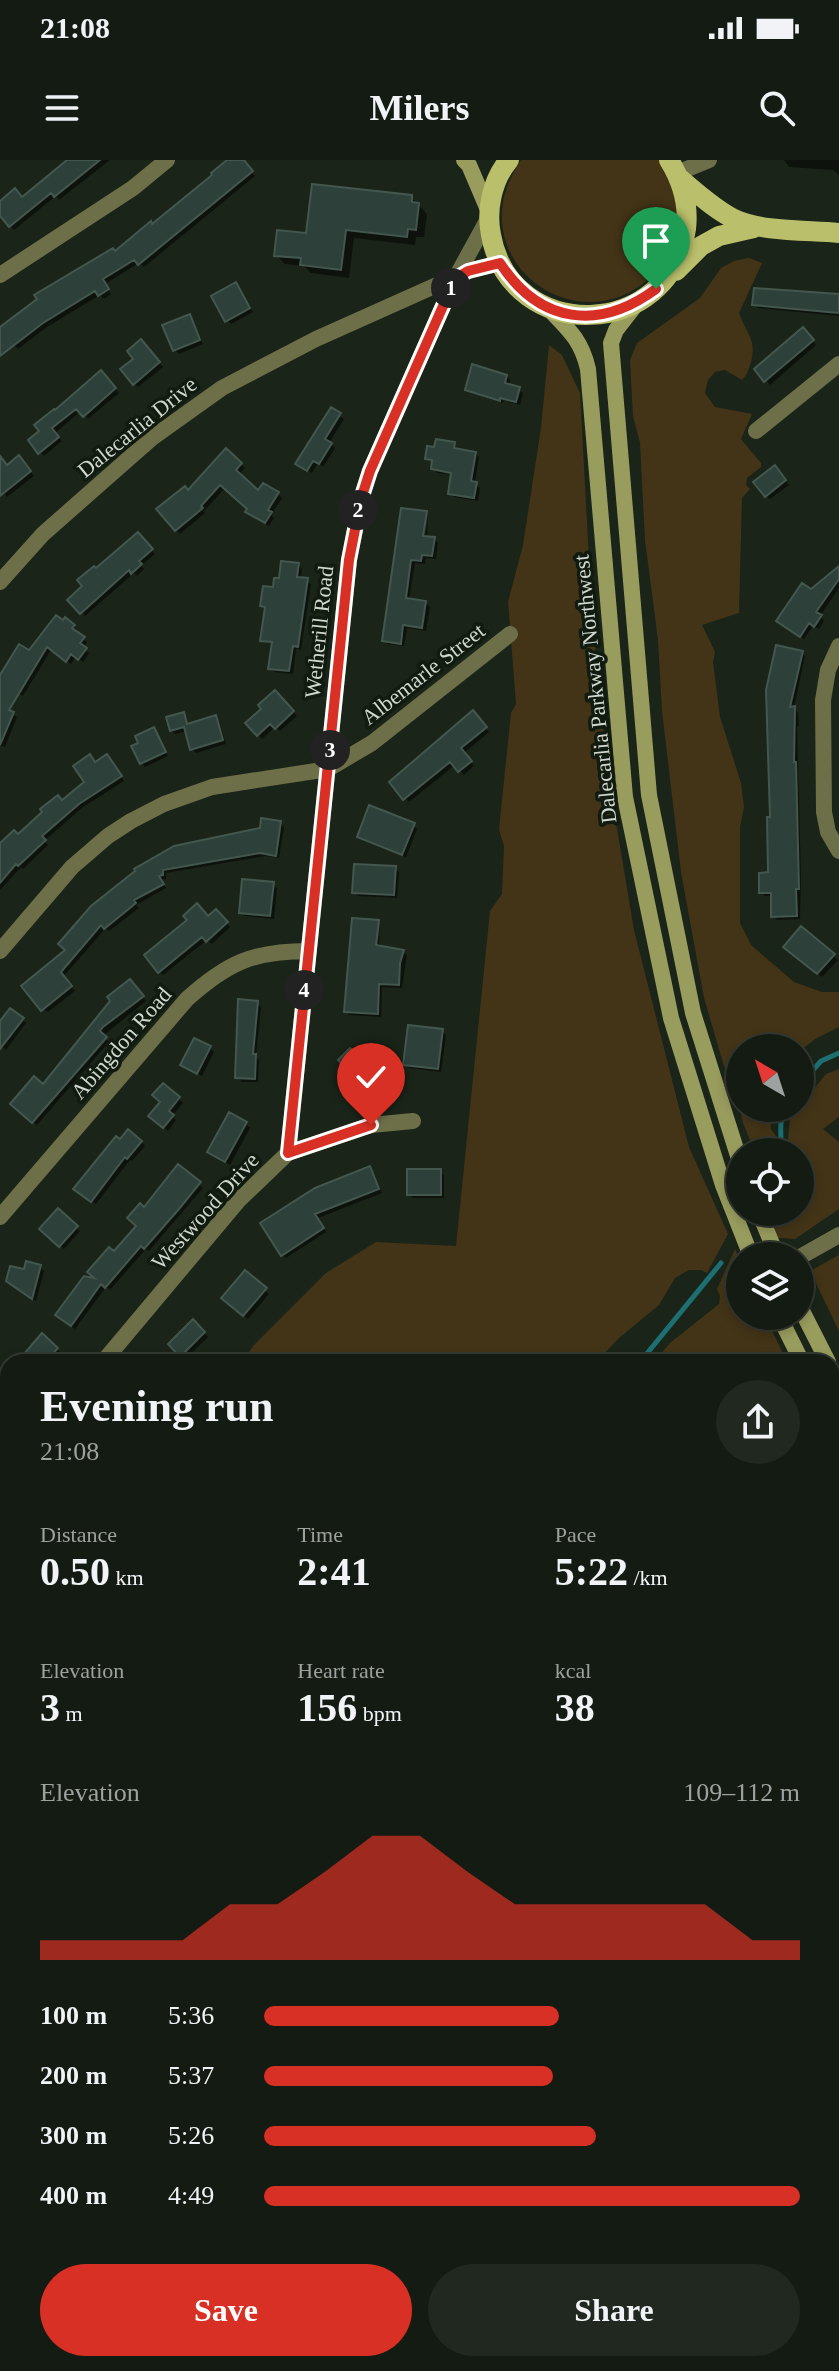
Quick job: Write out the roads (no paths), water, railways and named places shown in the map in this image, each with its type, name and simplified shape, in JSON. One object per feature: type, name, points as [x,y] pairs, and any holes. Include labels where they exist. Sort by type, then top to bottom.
[{"type":"main road","points":[[464,160],[469,165],[489,214],[492,241],[500,263],[525,294],[548,308],[571,315],[613,313],[637,303],[685,264],[701,246],[719,236],[762,226]]},
{"type":"main road","points":[[489,214],[494,188],[509,160]]},
{"type":"main road","points":[[675,170],[714,206],[736,220],[762,226],[839,233]]},
{"type":"main road","points":[[665,278],[675,263],[685,237],[686,203],[675,170]]},
{"type":"main road","name":"Dalecarlia Parkway Northwest","points":[[637,303],[616,330],[611,343],[649,795],[693,1013],[732,1138]]},
{"type":"main road","name":"Dalecarlia Parkway Northwest","points":[[548,308],[576,336],[584,350],[625,797],[671,1018],[723,1185],[745,1242]]},
{"type":"main road","points":[[786,1330],[798,1354]]},
{"type":"main road","points":[[812,1330],[824,1354]]},
{"type":"street","points":[[0,275],[133,188],[167,160]]},
{"type":"street","points":[[675,170],[709,160]]},
{"type":"street","points":[[455,279],[489,214]]},
{"type":"street","name":"Dalecarlia Drive","points":[[0,582],[43,534],[152,438],[222,388],[316,339],[468,271],[500,263]]},
{"type":"street","name":"Wetherill Road","points":[[288,1153],[349,560],[370,471],[455,279]]},
{"type":"street","points":[[756,431],[839,364]]},
{"type":"street","name":"Albemarle Street","points":[[0,951],[72,867],[131,821],[164,804],[212,787],[328,769],[372,743],[510,634]]},
{"type":"street","points":[[839,646],[828,670],[823,700],[824,812],[828,832],[839,851]]},
{"type":"street","name":"Abingdon Road","points":[[0,1217],[187,999],[210,977],[243,959],[277,951],[308,951]]},
{"type":"street","name":"Westwood Drive","points":[[110,1354],[238,1201],[288,1153],[371,1125],[413,1121]]},
{"type":"street","points":[[814,1249],[839,1235]]},
{"type":"waterway","points":[[814,1069],[821,1061],[839,1053]]},
{"type":"waterway","points":[[781,1122],[781,1138]]},
{"type":"waterway","points":[[647,1354],[721,1263]]}]
